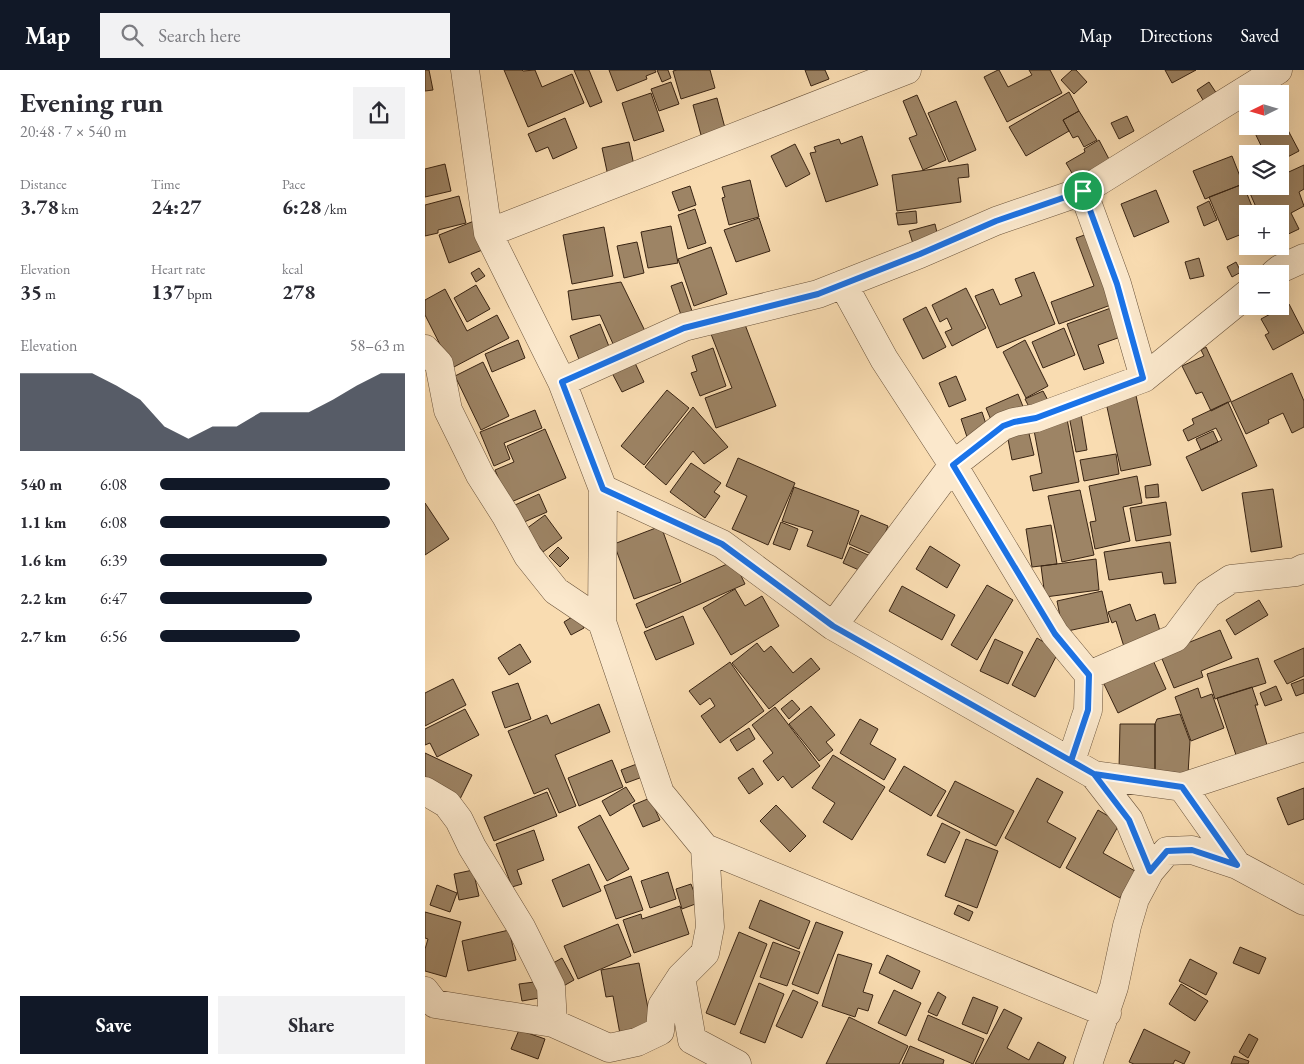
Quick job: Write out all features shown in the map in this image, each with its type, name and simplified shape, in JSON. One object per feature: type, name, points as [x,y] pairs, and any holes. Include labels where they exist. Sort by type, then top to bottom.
[{"type":"street","points":[[465,70],[488,233],[562,382],[603,489],[602,622],[660,793],[705,848],[1107,1013]]},
{"type":"street","points":[[488,233],[907,70]]},
{"type":"street","points":[[562,382],[684,328],[818,294],[920,254],[996,221],[1083,191],[1278,70]]},
{"type":"street","points":[[1083,191],[1117,284],[1143,378]]},
{"type":"street","points":[[1289,265],[1304,258]]},
{"type":"street","points":[[843,284],[884,359],[953,465],[1055,634],[1089,675],[1088,710],[1071,761]]},
{"type":"street","points":[[833,626],[953,465],[1003,426],[1036,418],[1143,378],[1239,300]]},
{"type":"street","points":[[425,348],[439,364],[448,410],[480,475],[528,556],[556,590],[602,622]]},
{"type":"street","points":[[603,489],[722,544],[833,626],[1094,774],[1182,787],[1304,747]]},
{"type":"street","points":[[1089,675],[1175,638],[1208,594],[1231,579],[1296,572],[1304,568]]},
{"type":"street","points":[[1094,774],[1129,820],[1150,871]]},
{"type":"street","points":[[1182,787],[1237,865]]},
{"type":"street","points":[[425,791],[447,804],[459,820],[521,927],[551,987],[553,1023]]},
{"type":"street","points":[[425,991],[435,1004],[553,1023],[611,1056],[660,1031],[662,1006],[681,977],[705,953],[710,927],[705,848]]},
{"type":"street","points":[[1088,1064],[1107,1013],[1135,899],[1150,871],[1167,851],[1192,850],[1237,865],[1304,901]]},
{"type":"street","points":[[681,977],[692,1040],[737,1064]]},
{"type":"building","points":[[425,70],[429,70],[433,90],[425,91]]},
{"type":"building","points":[[504,70],[535,70],[542,87],[572,74],[584,103],[528,127]]},
{"type":"building","points":[[574,70],[589,70],[602,102],[590,107]]},
{"type":"building","points":[[609,70],[655,70],[656,72],[646,76],[647,79],[617,91]]},
{"type":"building","points":[[657,70],[668,70],[671,78],[662,82]]},
{"type":"building","points":[[710,70],[715,88],[681,99],[673,71]]},
{"type":"building","points":[[805,70],[825,70],[829,79],[811,86]]},
{"type":"building","points":[[998,70],[1008,87],[1032,75],[1029,70],[1050,70],[1062,93],[1007,122],[984,77]]},
{"type":"building","points":[[1072,70],[1076,70],[1087,82],[1074,94],[1061,80]]},
{"type":"building","points":[[1165,70],[1196,70],[1172,83]]},
{"type":"building","points":[[671,82],[679,104],[659,111],[651,89]]},
{"type":"building","points":[[1209,82],[1219,97],[1206,105],[1197,90]]},
{"type":"building","points":[[1069,92],[1079,111],[1063,120],[1069,131],[1026,156],[1009,127]]},
{"type":"building","points":[[651,93],[664,131],[634,141],[622,103]]},
{"type":"building","points":[[917,95],[946,160],[923,170],[909,138],[917,135],[903,101]]},
{"type":"building","points":[[717,98],[725,128],[701,135],[693,105]]},
{"type":"building","points":[[956,101],[976,150],[949,162],[928,113]]},
{"type":"building","points":[[1079,111],[1097,140],[1084,147],[1078,136],[1073,138],[1063,120]]},
{"type":"building","points":[[1127,116],[1134,131],[1119,139],[1111,123]]},
{"type":"building","points":[[565,118],[577,148],[553,159],[548,147],[536,152],[528,134]]},
{"type":"building","points":[[1289,132],[1299,151],[1289,156],[1289,145],[1261,145],[1256,135],[1289,135]]},
{"type":"building","points":[[862,136],[878,185],[826,202],[810,153],[816,152],[814,147],[839,139],[841,144]]},
{"type":"building","points":[[1099,140],[1110,161],[1076,180],[1066,163],[1085,152],[1084,149]]},
{"type":"building","points":[[629,142],[635,170],[608,176],[602,148]]},
{"type":"building","points":[[795,144],[810,174],[786,187],[771,156]]},
{"type":"building","points":[[1232,156],[1239,174],[1239,186],[1205,199],[1193,171]]},
{"type":"building","points":[[445,164],[451,191],[425,197],[425,169]]},
{"type":"building","points":[[968,164],[969,177],[958,178],[961,202],[897,211],[892,175]]},
{"type":"building","points":[[1304,165],[1304,189],[1299,192],[1304,206],[1291,213],[1299,229],[1289,234],[1289,205],[1255,205],[1251,195],[1289,195],[1289,172]]},
{"type":"building","points":[[750,180],[759,217],[729,225],[722,198],[725,197],[722,187]]},
{"type":"building","points":[[690,186],[696,205],[679,211],[672,192]]},
{"type":"building","points":[[1239,186],[1239,195],[1247,195],[1251,205],[1239,205],[1239,235],[1227,240],[1209,197]]},
{"type":"building","points":[[1156,190],[1169,222],[1134,237],[1121,204]]},
{"type":"building","points":[[459,196],[466,223],[438,230],[438,233],[425,236],[425,205]]},
{"type":"building","points":[[1209,201],[1217,220],[1204,226],[1197,207]]},
{"type":"building","points":[[695,209],[706,243],[688,249],[678,215]]},
{"type":"building","points":[[916,211],[917,223],[898,225],[896,213]]},
{"type":"building","points":[[759,218],[770,251],[736,262],[724,230]]},
{"type":"building","points":[[474,221],[485,249],[449,263],[439,235]]},
{"type":"building","points":[[935,224],[939,241],[914,247],[909,231]]},
{"type":"building","points":[[671,226],[678,263],[648,268],[641,232]]},
{"type":"building","points":[[604,227],[613,276],[572,284],[563,235]]},
{"type":"building","points":[[1093,232],[1119,302],[1059,324],[1051,302],[1094,286],[1076,238]]},
{"type":"building","points":[[637,242],[644,273],[624,278],[617,246]]},
{"type":"building","points":[[711,247],[727,294],[694,306],[678,259]]},
{"type":"building","points":[[1199,258],[1204,276],[1190,279],[1185,262]]},
{"type":"building","points":[[1236,262],[1239,273],[1232,277],[1227,267]]},
{"type":"building","points":[[479,268],[485,276],[476,282],[471,273]]},
{"type":"building","points":[[1034,272],[1055,324],[997,348],[975,296],[993,289],[1000,305],[1022,296],[1015,279]]},
{"type":"building","points":[[621,282],[645,331],[614,346],[600,315],[572,320],[568,291]]},
{"type":"building","points":[[682,282],[692,311],[681,315],[671,286]]},
{"type":"building","points":[[476,285],[490,309],[467,322],[454,298]]},
{"type":"building","points":[[966,288],[986,328],[952,346],[945,332],[952,329],[947,318],[940,322],[932,305]]},
{"type":"building","points":[[445,289],[467,331],[497,315],[509,338],[452,368],[425,315],[425,300]]},
{"type":"building","points":[[1289,304],[1304,333],[1273,350],[1265,335],[1269,333],[1261,319],[1268,315],[1289,315]]},
{"type":"building","points":[[1119,305],[1129,334],[1098,345],[1104,363],[1084,370],[1067,324]]},
{"type":"building","points":[[926,307],[946,347],[923,359],[903,319]]},
{"type":"building","points":[[744,322],[776,406],[716,428],[705,398],[732,388],[711,334]]},
{"type":"building","points":[[600,324],[612,354],[582,367],[570,336]]},
{"type":"building","points":[[1064,328],[1075,355],[1043,368],[1032,342]]},
{"type":"building","points":[[518,340],[525,358],[492,372],[485,354]]},
{"type":"building","points":[[1025,340],[1048,386],[1026,398],[1003,352]]},
{"type":"building","points":[[1206,347],[1231,401],[1211,411],[1202,392],[1196,394],[1182,366],[1204,356],[1201,350]]},
{"type":"building","points":[[713,348],[726,386],[700,396],[691,373],[697,371],[692,356]]},
{"type":"building","points":[[483,362],[509,416],[481,430],[455,376]]},
{"type":"building","points":[[635,363],[644,382],[622,392],[612,373]]},
{"type":"building","points":[[1292,373],[1304,401],[1304,427],[1292,433],[1283,413],[1268,420],[1269,423],[1246,434],[1231,402]]},
{"type":"building","points":[[956,376],[966,400],[949,407],[939,383]]},
{"type":"building","points":[[667,390],[689,408],[644,465],[621,446]]},
{"type":"building","points":[[1043,391],[1051,406],[1033,415],[1025,399]]},
{"type":"building","points":[[1135,391],[1151,465],[1121,471],[1105,398]]},
{"type":"building","points":[[1018,394],[1026,414],[994,427],[986,408]]},
{"type":"building","points":[[1228,402],[1257,466],[1202,491],[1186,457],[1222,440],[1216,428],[1188,441],[1183,430],[1194,424],[1192,419]]},
{"type":"building","points":[[693,407],[728,447],[704,464],[693,451],[666,485],[645,467]]},
{"type":"building","points":[[535,410],[542,428],[504,443],[510,459],[494,466],[480,432]]},
{"type":"building","points":[[982,412],[989,433],[968,440],[961,419]]},
{"type":"building","points":[[1081,414],[1087,450],[1076,452],[1069,416]]},
{"type":"building","points":[[1067,419],[1079,482],[1033,491],[1030,476],[1042,473],[1033,425]]},
{"type":"building","points":[[1027,425],[1034,455],[1012,460],[1006,429]]},
{"type":"building","points":[[545,429],[566,478],[509,503],[495,470],[514,462],[507,446]]},
{"type":"building","points":[[1213,431],[1218,442],[1201,450],[1196,439]]},
{"type":"building","points":[[1116,454],[1119,474],[1084,481],[1080,460]]},
{"type":"building","points":[[738,458],[795,483],[768,545],[732,529],[747,496],[726,486]]},
{"type":"building","points":[[691,463],[721,483],[714,492],[720,496],[705,518],[670,492]]},
{"type":"building","points":[[1137,476],[1142,503],[1123,507],[1130,541],[1095,549],[1090,522],[1096,521],[1089,486]]},
{"type":"building","points":[[1158,484],[1159,497],[1146,498],[1145,486]]},
{"type":"building","points":[[794,487],[859,511],[842,559],[807,546],[813,531],[782,521]]},
{"type":"building","points":[[1273,489],[1282,547],[1251,552],[1242,493]]},
{"type":"building","points":[[1080,490],[1094,555],[1062,562],[1048,496]]},
{"type":"building","points":[[539,494],[547,512],[522,523],[515,505]]},
{"type":"building","points":[[1166,502],[1171,535],[1136,541],[1130,508]]},
{"type":"building","points":[[425,503],[449,539],[425,555]]},
{"type":"building","points":[[545,515],[562,538],[543,552],[526,529]]},
{"type":"building","points":[[861,515],[888,526],[876,556],[849,544]]},
{"type":"building","points":[[781,522],[798,529],[790,550],[773,544]]},
{"type":"building","points":[[1051,525],[1057,564],[1032,567],[1026,529]]},
{"type":"building","points":[[661,526],[681,582],[634,599],[614,544]]},
{"type":"building","points":[[1170,542],[1176,583],[1164,584],[1162,572],[1109,580],[1104,552]]},
{"type":"building","points":[[930,546],[960,565],[947,588],[916,569]]},
{"type":"building","points":[[558,547],[569,558],[560,567],[549,556]]},
{"type":"building","points":[[850,547],[875,558],[868,574],[843,563]]},
{"type":"building","points":[[1096,559],[1099,590],[1045,597],[1041,566]]},
{"type":"building","points":[[734,561],[745,584],[646,628],[636,604]]},
{"type":"building","points":[[987,585],[1013,600],[977,660],[951,645]]},
{"type":"building","points":[[902,586],[955,615],[942,640],[889,611]]},
{"type":"building","points":[[735,589],[745,606],[762,596],[779,626],[731,655],[703,608]]},
{"type":"building","points":[[1102,591],[1109,622],[1063,632],[1057,601]]},
{"type":"building","points":[[1259,600],[1268,615],[1235,635],[1226,620]]},
{"type":"building","points":[[1130,604],[1136,621],[1155,614],[1162,638],[1125,650],[1116,621],[1112,623],[1108,612]]},
{"type":"building","points":[[577,614],[584,628],[571,635],[564,622]]},
{"type":"building","points":[[683,616],[694,644],[656,660],[644,632]]},
{"type":"building","points":[[1220,630],[1232,658],[1201,671],[1203,677],[1174,688],[1160,654]]},
{"type":"building","points":[[1037,638],[1059,651],[1035,697],[1012,685]]},
{"type":"building","points":[[995,639],[1023,652],[1008,684],[980,671]]},
{"type":"building","points":[[757,643],[764,652],[771,646],[793,673],[811,658],[820,669],[769,709],[732,663]]},
{"type":"building","points":[[520,644],[531,662],[509,675],[498,658]]},
{"type":"building","points":[[1304,648],[1304,676],[1287,684],[1274,661]]},
{"type":"building","points":[[1152,658],[1166,689],[1118,713],[1103,682]]},
{"type":"building","points":[[1258,658],[1266,683],[1215,699],[1207,674]]},
{"type":"building","points":[[730,662],[764,711],[720,743],[701,716],[715,706],[710,698],[700,705],[689,691]]},
{"type":"building","points":[[453,679],[466,705],[425,726],[425,693]]},
{"type":"building","points":[[1304,679],[1304,693],[1296,696],[1291,684]]},
{"type":"building","points":[[518,683],[531,719],[505,728],[492,692]]},
{"type":"building","points":[[1276,686],[1282,700],[1265,706],[1260,693]]},
{"type":"building","points":[[1252,687],[1258,705],[1255,705],[1267,745],[1236,755],[1217,698]]},
{"type":"building","points":[[1198,688],[1201,698],[1212,694],[1224,728],[1191,741],[1175,697]]},
{"type":"building","points":[[792,700],[800,709],[789,719],[781,709]]},
{"type":"building","points":[[599,704],[610,732],[555,755],[576,806],[559,813],[548,788],[534,794],[508,731],[547,715],[551,724]]},
{"type":"building","points":[[811,706],[835,735],[826,742],[833,750],[819,761],[789,724]]},
{"type":"building","points":[[775,707],[820,766],[792,788],[783,776],[778,781],[763,761],[773,753],[752,725]]},
{"type":"building","points":[[465,709],[479,735],[437,757],[430,743],[425,745],[425,729]]},
{"type":"building","points":[[1180,714],[1190,741],[1188,774],[1155,770],[1155,724],[1157,719]]},
{"type":"building","points":[[860,719],[878,729],[870,744],[896,759],[884,780],[840,753]]},
{"type":"building","points":[[1120,724],[1155,724],[1155,770],[1119,770]]},
{"type":"building","points":[[749,728],[755,739],[737,751],[730,740]]},
{"type":"building","points":[[425,753],[472,775],[459,801],[425,785]]},
{"type":"building","points":[[833,755],[885,787],[852,840],[823,822],[835,803],[812,788]]},
{"type":"building","points":[[612,760],[623,787],[579,806],[568,778]]},
{"type":"building","points":[[642,762],[648,775],[626,783],[621,770]]},
{"type":"building","points":[[904,766],[946,791],[931,816],[889,791]]},
{"type":"building","points":[[753,768],[763,784],[749,794],[738,778]]},
{"type":"building","points":[[1037,778],[1063,792],[1047,822],[1076,838],[1060,868],[1005,838]]},
{"type":"building","points":[[955,781],[1014,811],[996,846],[937,816]]},
{"type":"building","points":[[626,787],[635,801],[610,816],[602,801]]},
{"type":"building","points":[[1304,788],[1304,819],[1288,825],[1277,798]]},
{"type":"building","points":[[547,792],[557,816],[494,841],[484,817]]},
{"type":"building","points":[[650,798],[660,820],[643,827],[633,805]]},
{"type":"building","points":[[776,805],[806,836],[790,852],[760,821]]},
{"type":"building","points":[[1098,810],[1120,823],[1103,853],[1135,871],[1120,898],[1066,868]]},
{"type":"building","points":[[600,815],[629,869],[607,881],[578,827]]},
{"type":"building","points":[[942,823],[960,832],[945,863],[927,855]]},
{"type":"building","points":[[534,830],[544,860],[517,870],[522,884],[512,887],[496,844]]},
{"type":"building","points":[[966,839],[998,851],[977,908],[945,896]]},
{"type":"building","points":[[589,864],[601,891],[563,907],[552,880]]},
{"type":"building","points":[[473,870],[479,896],[459,900],[454,874]]},
{"type":"building","points":[[668,872],[676,899],[650,908],[641,881]]},
{"type":"building","points":[[631,876],[643,910],[616,919],[604,886]]},
{"type":"building","points":[[691,884],[698,903],[682,909],[676,889]]},
{"type":"building","points":[[437,885],[457,893],[450,912],[430,905]]},
{"type":"building","points":[[760,900],[810,921],[799,949],[749,928]]},
{"type":"building","points":[[958,905],[973,912],[969,921],[954,914]]},
{"type":"building","points":[[680,906],[689,934],[634,953],[623,920],[641,914],[642,919]]},
{"type":"building","points":[[425,912],[461,922],[446,977],[425,971],[425,949],[428,939],[425,938]]},
{"type":"building","points":[[816,922],[843,932],[818,994],[792,984]]},
{"type":"building","points":[[618,924],[631,956],[578,979],[564,946]]},
{"type":"building","points":[[509,930],[516,960],[468,971],[462,941]]},
{"type":"building","points":[[739,932],[767,944],[735,1025],[706,1013]]},
{"type":"building","points":[[773,942],[800,952],[787,986],[760,977]]},
{"type":"building","points":[[1240,947],[1266,958],[1259,974],[1233,963]]},
{"type":"building","points":[[838,954],[872,964],[863,992],[873,995],[868,1011],[858,1008],[855,1017],[822,1006]]},
{"type":"building","points":[[887,955],[920,971],[912,989],[879,973]]},
{"type":"building","points":[[562,958],[574,980],[560,988],[548,966]]},
{"type":"building","points":[[1190,959],[1217,973],[1206,995],[1179,981]]},
{"type":"building","points":[[639,963],[652,1028],[620,1034],[613,996],[606,997],[601,970]]},
{"type":"building","points":[[542,981],[545,997],[522,1001],[519,984]]},
{"type":"building","points":[[759,983],[784,994],[765,1043],[740,1033]]},
{"type":"building","points":[[1181,984],[1208,1001],[1195,1021],[1169,1004]]},
{"type":"building","points":[[793,990],[818,1002],[802,1038],[776,1026]]},
{"type":"building","points":[[894,990],[921,1003],[906,1036],[878,1023]]},
{"type":"building","points":[[938,992],[946,997],[937,1016],[928,1012]]},
{"type":"building","points":[[973,997],[998,1007],[987,1034],[962,1024]]},
{"type":"building","points":[[1004,1009],[1022,1018],[1007,1048],[1029,1060],[1038,1042],[1066,1057],[1063,1064],[975,1064]]},
{"type":"building","points":[[928,1015],[984,1039],[973,1064],[918,1040]]},
{"type":"building","points":[[849,1017],[908,1046],[899,1064],[826,1064]]},
{"type":"building","points":[[1144,1029],[1190,1052],[1184,1064],[1175,1060],[1173,1064],[1134,1064],[1129,1062]]},
{"type":"building","points":[[519,1030],[545,1039],[538,1059],[511,1049]]},
{"type":"building","points":[[1249,1034],[1258,1039],[1248,1058],[1239,1052]]},
{"type":"building","points":[[910,1046],[944,1060],[943,1064],[902,1064]]},
{"type":"building","points":[[1234,1056],[1249,1061],[1248,1064],[1231,1064]]},
{"type":"route","points":[[1083,191],[996,221],[920,254],[818,294],[684,328],[562,382],[603,489],[722,544],[833,626],[1071,761],[1094,774],[1182,787],[1237,865],[1192,850],[1167,851],[1150,871],[1129,820],[1094,774],[1071,761],[1088,710],[1089,675],[1055,634],[953,465],[1003,426],[1036,418],[1143,378],[1117,284],[1083,191]]}]
